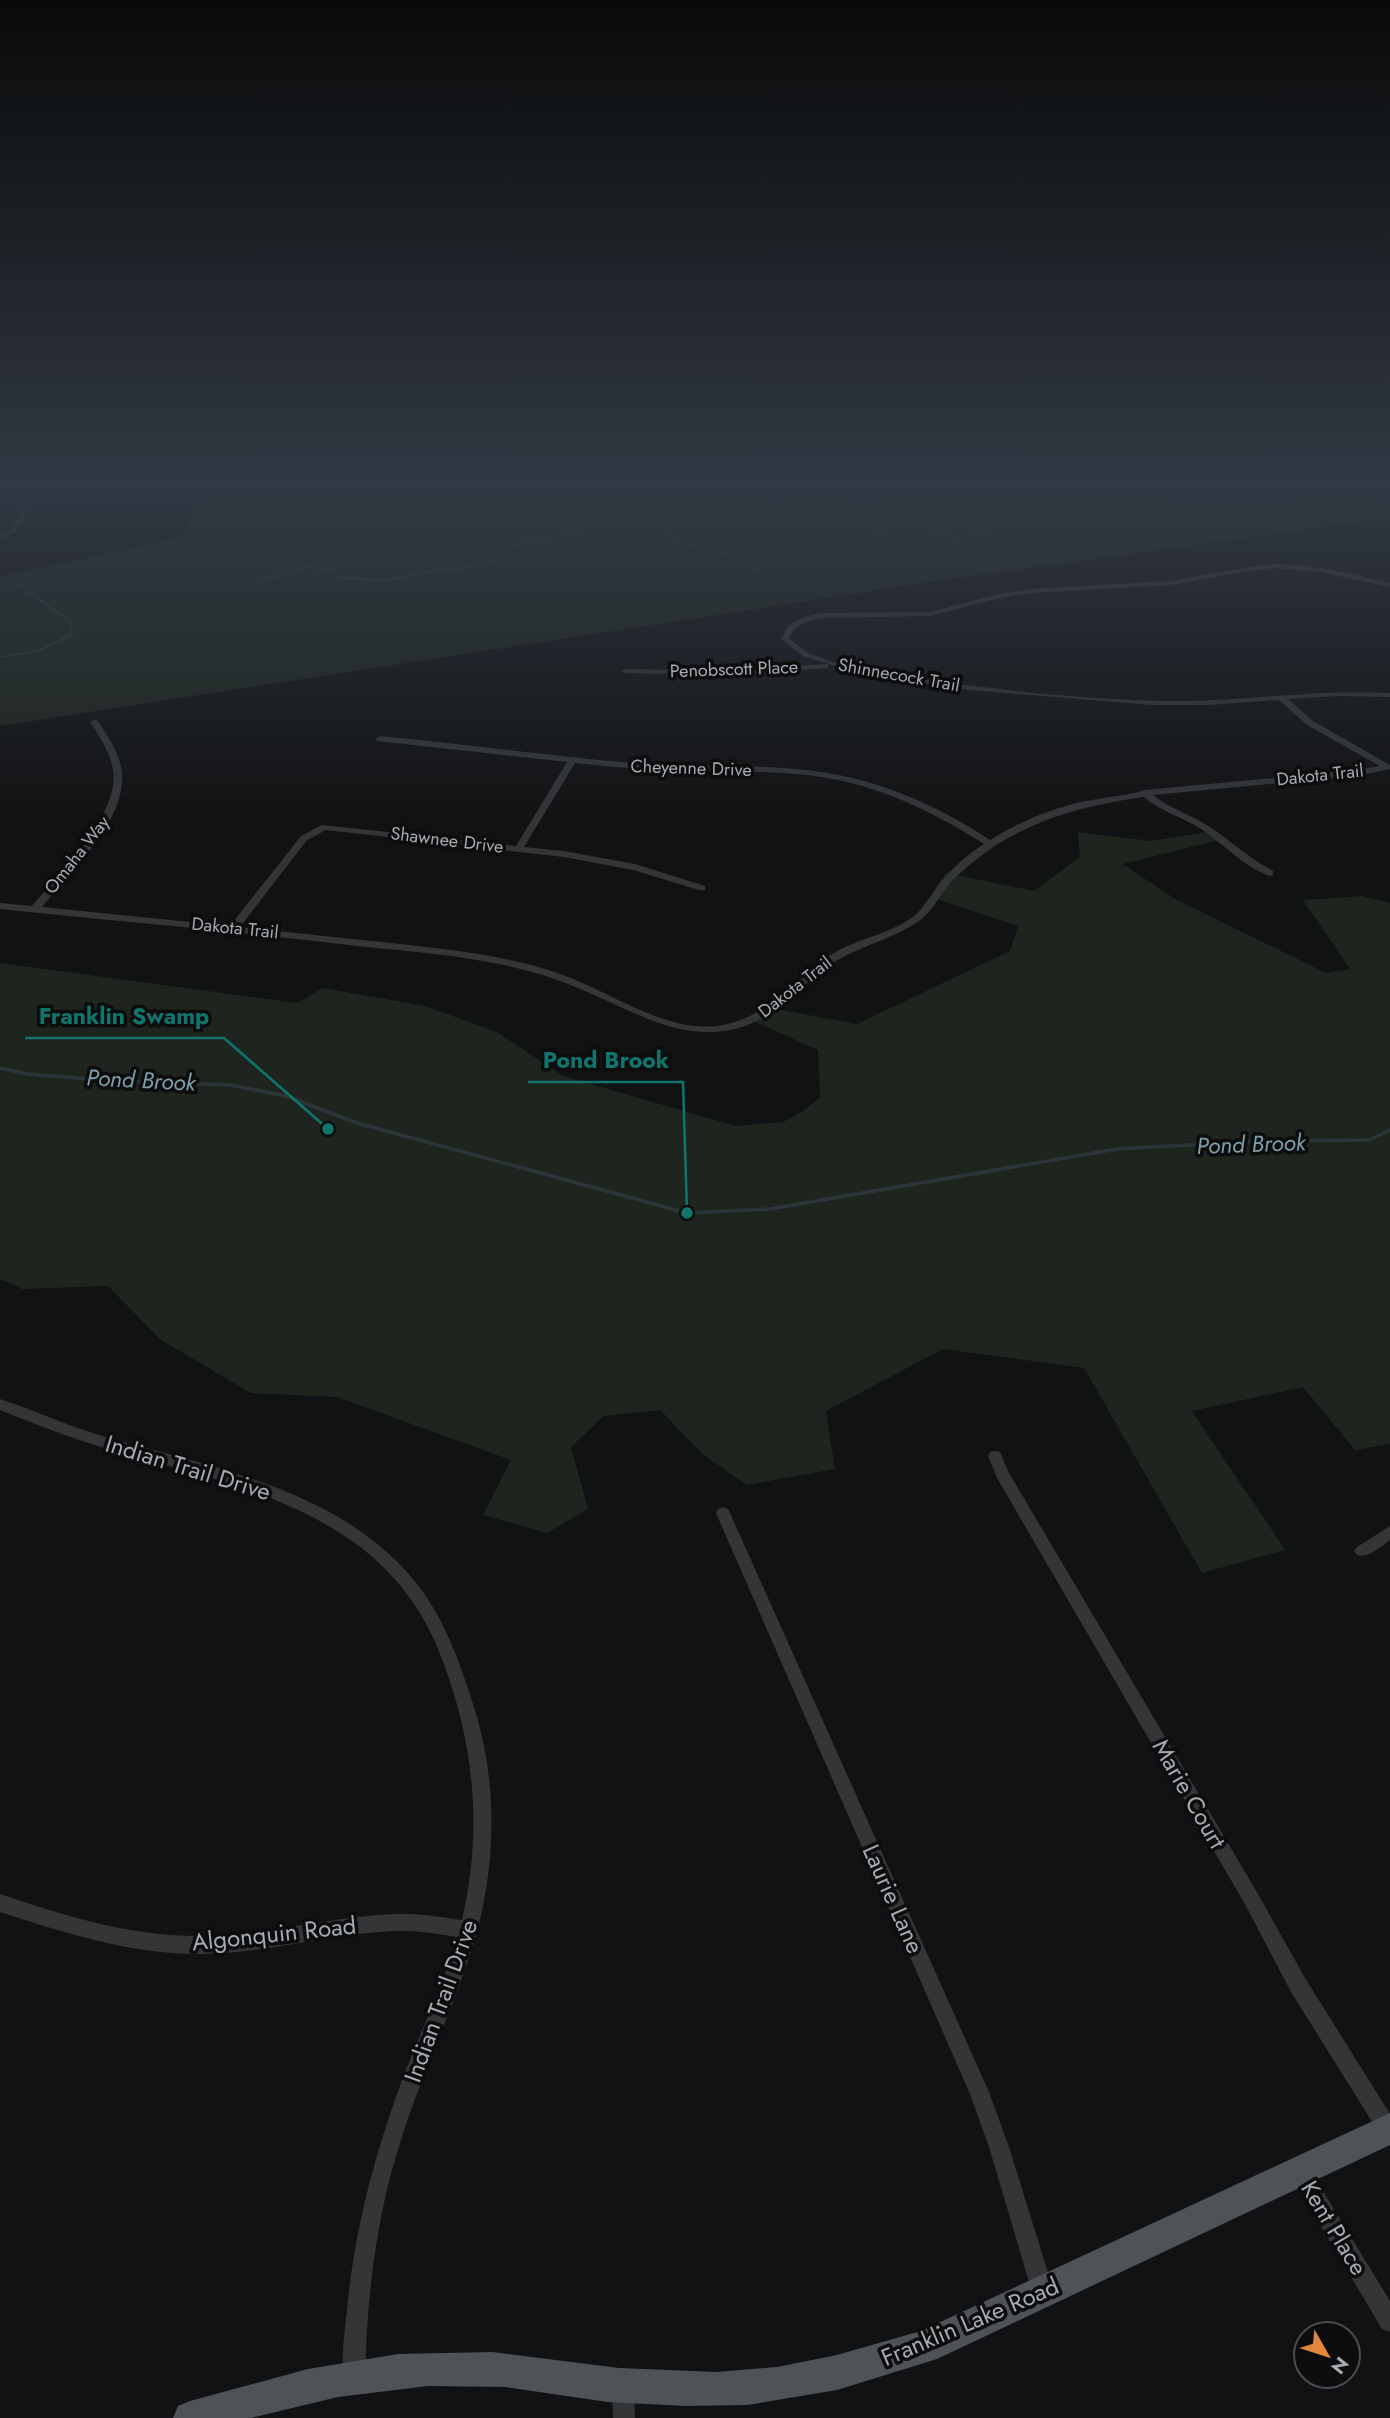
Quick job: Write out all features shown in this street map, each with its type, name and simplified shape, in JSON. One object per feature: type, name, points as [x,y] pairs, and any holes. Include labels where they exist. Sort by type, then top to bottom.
[{"type":"main road","name":"Franklin Lake Road","points":[[190,2418],[288,2390],[354,2376],[424,2369],[491,2369],[623,2385],[688,2389],[752,2387],[817,2378],[879,2363],[925,2347],[1389,2129]]},
{"type":"street","name":"Shinnecock Trail","points":[[1016,594],[930,614],[824,616],[804,620],[788,630],[785,639],[796,652],[842,666],[964,687],[1164,703],[1337,693],[1390,695]]},
{"type":"street","name":"Penobscott Place","points":[[625,671],[733,673],[842,666]]},
{"type":"street","points":[[1281,697],[1310,723],[1389,768]]},
{"type":"street","name":"Omaha Way","points":[[35,909],[99,830],[118,793],[116,757],[106,737],[94,722]]},
{"type":"street","name":"Cheyenne Drive","points":[[380,739],[668,769],[774,770],[826,776],[875,788],[922,806],[988,843]]},
{"type":"street","points":[[519,848],[573,759]]},
{"type":"street","name":"Dakota Trail","points":[[0,906],[234,928],[507,962],[579,984],[666,1025],[696,1029],[726,1028],[765,1013],[792,988],[836,956],[919,917],[944,882],[988,843],[1026,823],[1064,809],[1145,793],[1389,768]]},
{"type":"street","points":[[1145,793],[1159,805],[1208,830],[1254,866],[1270,873]]},
{"type":"street","name":"Shawnee Drive","points":[[234,928],[304,838],[316,830],[334,827],[519,848],[617,863],[702,888]]},
{"type":"street","name":"Indian Trail Drive","points":[[0,1404],[77,1433],[194,1465],[266,1489],[349,1532],[399,1573],[429,1613],[447,1649],[474,1730],[485,1803],[484,1846],[469,1930],[390,2142],[373,2203],[354,2316],[354,2376]]},
{"type":"street","name":"Marie Court","points":[[995,1456],[1002,1474],[1252,1900],[1298,1985],[1389,2129]]},
{"type":"street","name":"Laurie Lane","points":[[723,1513],[979,2092],[999,2147],[1043,2292]]},
{"type":"street","points":[[1362,1551],[1390,1532]]},
{"type":"street","name":"Algonquin Road","points":[[0,1903],[96,1931],[166,1943],[234,1943],[385,1922],[469,1930]]},
{"type":"street","name":"Kent Place","points":[[1300,2171],[1390,2321]]},
{"type":"street","points":[[623,2385],[624,2418]]},
{"type":"shaded area","points":[[0,594],[853,594],[0,726]]},
{"type":"shaded area","points":[[1078,832],[1151,841],[1208,832],[1219,840],[1123,864],[1175,899],[1326,973],[1350,969],[1303,900],[1362,896],[1390,903],[1390,1444],[1355,1450],[1303,1387],[1192,1411],[1285,1550],[1202,1573],[1084,1368],[943,1349],[826,1411],[835,1469],[747,1485],[704,1455],[660,1410],[604,1416],[571,1447],[588,1509],[547,1533],[483,1515],[511,1460],[337,1397],[251,1393],[161,1340],[108,1286],[22,1289],[0,1279],[0,963],[297,1003],[323,988],[425,1006],[497,1032],[563,1076],[736,1126],[783,1122],[805,1110],[820,1097],[818,1050],[751,1020],[765,1007],[857,1024],[1010,951],[1018,926],[930,897],[946,873],[1034,891],[1080,857]]},
{"type":"waterway","points":[[0,657],[38,651],[72,635],[70,622],[32,594]]},
{"type":"waterway","name":"Pond Brook","points":[[0,1068],[27,1074],[102,1080],[231,1085],[286,1096],[357,1123],[687,1213],[770,1209],[1117,1149],[1263,1141],[1369,1140],[1390,1130]]},
{"type":"place","name":"Franklin Swamp","points":[[328,1129]]},
{"type":"place","name":"Pond Brook","points":[[687,1213]]}]
